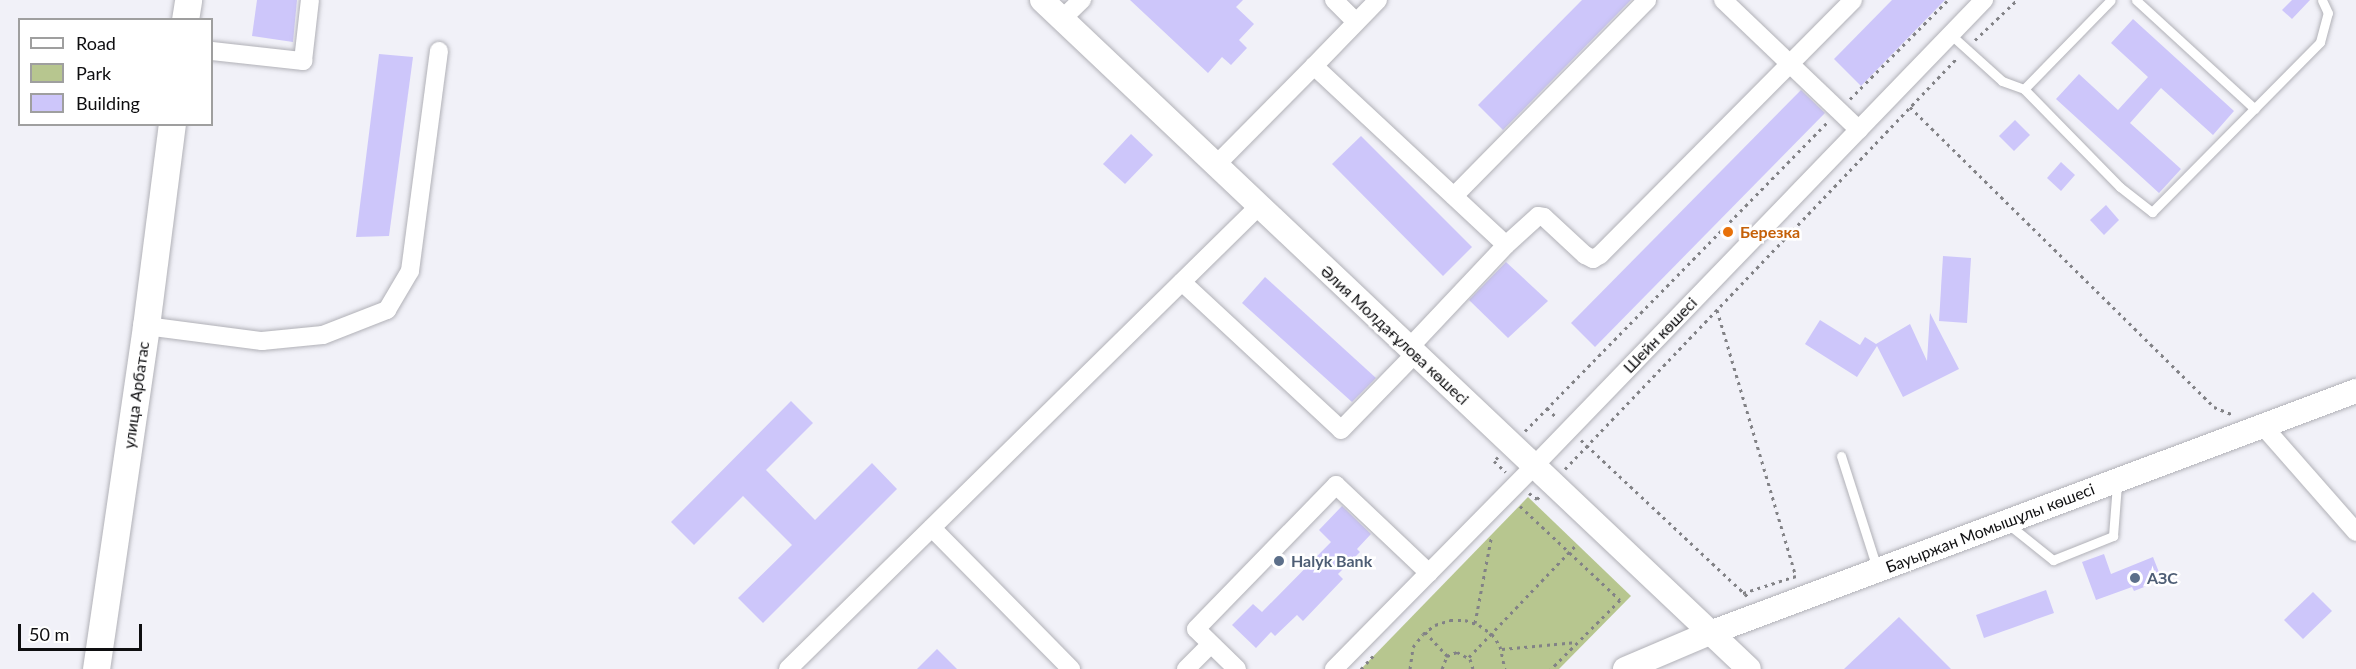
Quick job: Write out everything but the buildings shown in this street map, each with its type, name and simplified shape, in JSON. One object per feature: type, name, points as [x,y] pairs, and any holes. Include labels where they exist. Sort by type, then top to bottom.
[{"type":"main road","points":[[185,18],[188,0]]},
{"type":"main road","name":"улица Арбатас","points":[[97,668],[146,326],[172,126]]},
{"type":"street","points":[[213,51],[303,61],[310,0]]},
{"type":"street","name":"Әлия Молдағұлова көшесі","points":[[1042,0],[1511,445],[1535,477],[1749,669]]},
{"type":"street","points":[[1062,20],[1082,0]]},
{"type":"street","points":[[1334,0],[1356,22]]},
{"type":"street","points":[[1216,165],[1378,0]]},
{"type":"street","points":[[1454,196],[1647,0]]},
{"type":"street","points":[[1723,0],[1858,130]]},
{"type":"street","points":[[1182,282],[1341,430],[1506,245],[1538,216],[1544,217],[1585,255],[1593,259],[1600,255],[1853,0]]},
{"type":"street","name":"Шейн көшесі","points":[[1334,669],[1429,573],[1535,477],[1569,430],[1984,0]]},
{"type":"street","points":[[146,326],[262,340],[323,335],[387,310],[410,271],[439,51]]},
{"type":"street","points":[[1314,66],[1506,245]]},
{"type":"street","points":[[788,669],[1259,206]]},
{"type":"street","name":"Бауыржан Момышұлы көшесі","points":[[1625,669],[1710,633],[2356,391]]},
{"type":"street","points":[[2263,426],[2356,532]]},
{"type":"street","points":[[1236,669],[1196,629],[1336,485],[1429,573]]},
{"type":"street","points":[[932,528],[1071,669]]},
{"type":"street","points":[[1186,669],[1211,644]]},
{"type":"lane","points":[[2024,89],[2111,0]]},
{"type":"lane","points":[[2136,0],[2255,109]]},
{"type":"lane","points":[[1950,34],[2002,81],[2024,89],[2120,187],[2151,212],[2320,42],[2328,13],[2322,0]]},
{"type":"lane","points":[[1841,456],[1878,570]]},
{"type":"lane","points":[[2006,522],[2053,560],[2113,536],[2117,480]]},
{"type":"path","points":[[1535,477],[1494,461],[1948,0]]},
{"type":"path","points":[[1535,477],[1587,445],[1966,49],[2017,0]]},
{"type":"path","points":[[1910,107],[2214,407],[2263,426]]},
{"type":"path","points":[[1547,408],[1743,593],[1796,576],[1717,310]]},
{"type":"path","points":[[1535,477],[1537,499],[1535,477]]},
{"type":"path","points":[[1520,506],[1620,600],[1551,669]]},
{"type":"path","points":[[1486,540],[1494,531]]},
{"type":"path","points":[[1475,623],[1491,539]]},
{"type":"path","points":[[1469,657],[1577,544]]},
{"type":"path","points":[[1410,669],[1413,647],[1425,632],[1435,625],[1450,620],[1475,623],[1492,633],[1502,650],[1505,669]]},
{"type":"path","points":[[1425,632],[1447,656]]},
{"type":"path","points":[[1502,650],[1578,642]]},
{"type":"path","points":[[1361,669],[1378,652]]},
{"type":"path","points":[[1442,669],[1447,656],[1457,652],[1469,657],[1473,669]]},
{"type":"green space","points":[[1528,497],[1631,596],[1559,669],[1361,669]]},
{"type":"place","name":"Березка","points":[[1728,232]]},
{"type":"place","name":"Halyk Bank","points":[[1279,561]]},
{"type":"place","name":"АЗС","points":[[2135,578]]}]
